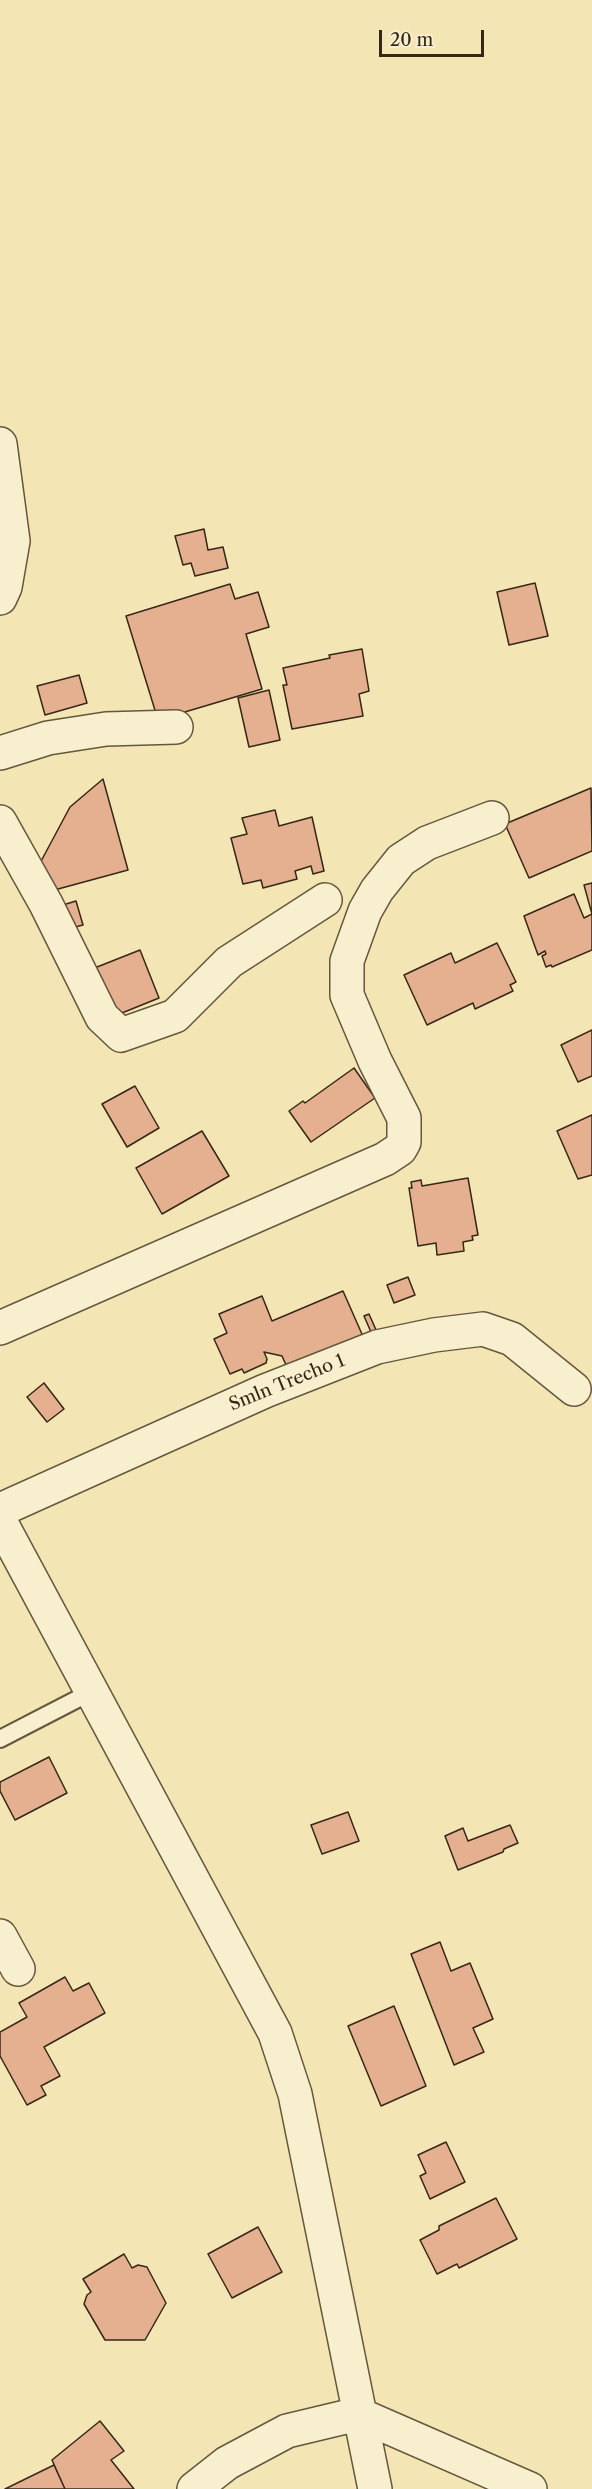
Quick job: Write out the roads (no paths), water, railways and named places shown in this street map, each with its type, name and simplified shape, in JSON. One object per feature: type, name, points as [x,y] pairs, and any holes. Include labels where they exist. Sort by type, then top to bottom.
[{"type":"street","points":[[0,444],[14,541],[5,587],[0,598]]},
{"type":"street","points":[[0,753],[48,738],[106,729],[176,726]]},
{"type":"street","points":[[0,1328],[386,1159],[400,1149],[404,1142],[404,1118],[375,1061],[347,995],[347,961],[365,911],[377,890],[401,860],[427,843],[492,818]]},
{"type":"street","points":[[0,822],[46,904],[102,1017],[121,1035],[175,1016],[229,962],[325,900]]},
{"type":"street","name":"Smln Trecho 1","points":[[0,1510],[265,1391],[377,1347],[434,1335],[483,1329],[512,1339],[574,1389]]},
{"type":"street","points":[[0,1521],[275,2033],[295,2094],[375,2489]]},
{"type":"street","points":[[0,1936],[18,1969]]},
{"type":"street","points":[[194,2489],[227,2463],[287,2431],[358,2414],[530,2489]]},
{"type":"lane","points":[[0,1739],[91,1692]]}]
